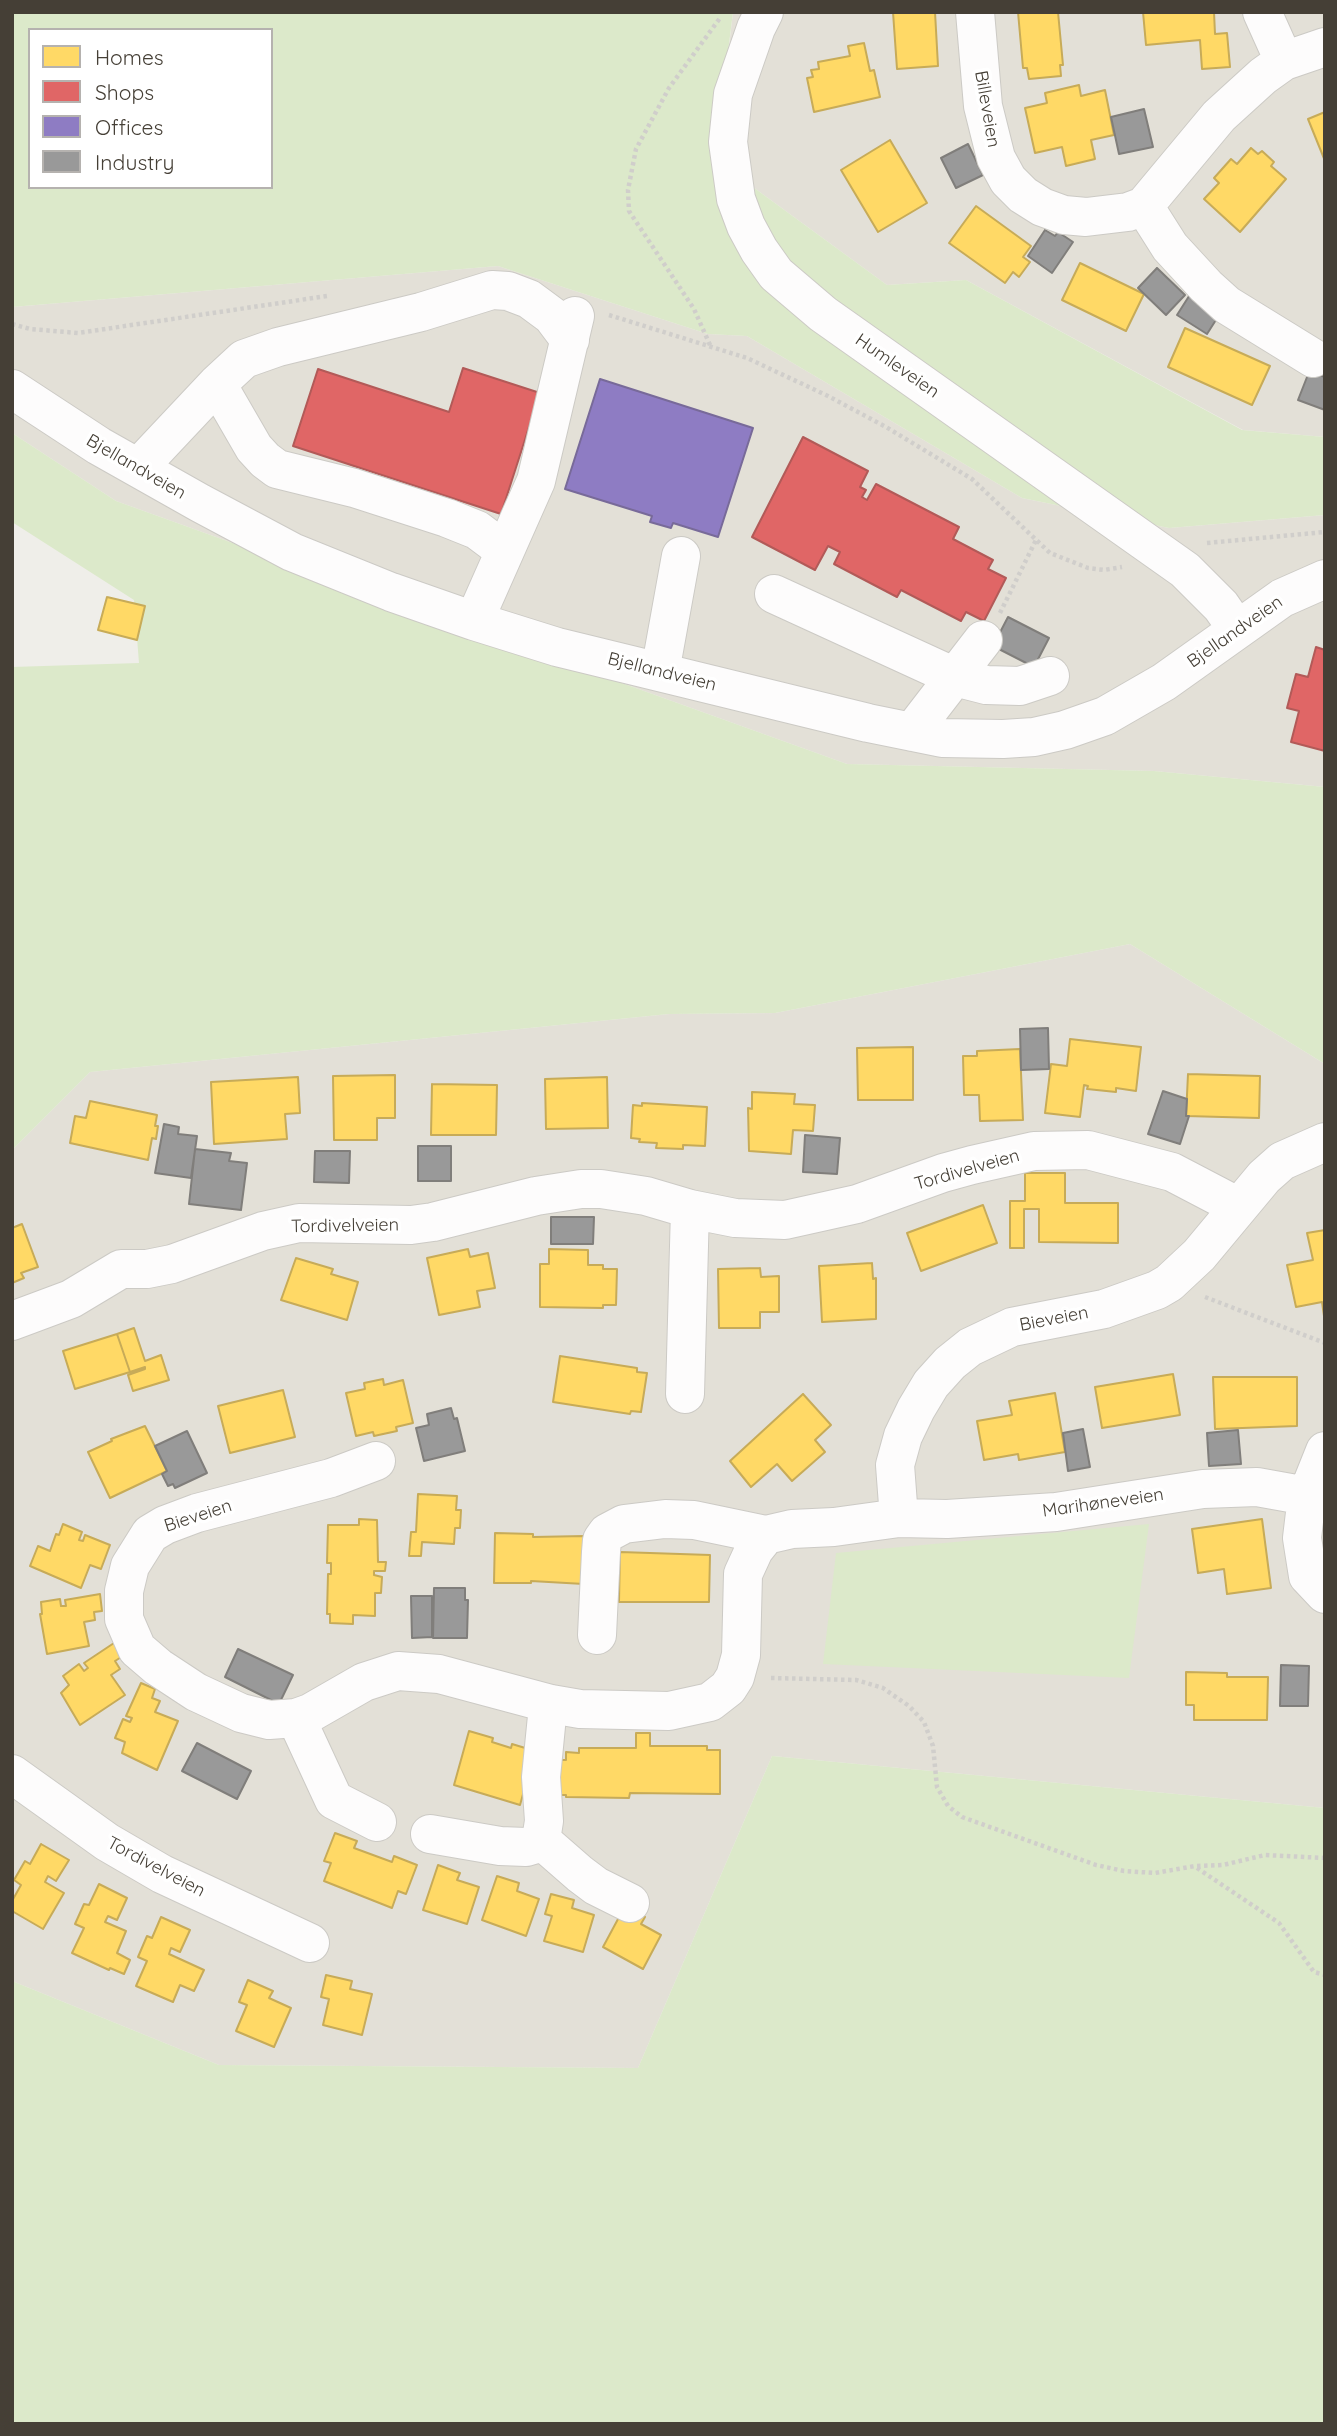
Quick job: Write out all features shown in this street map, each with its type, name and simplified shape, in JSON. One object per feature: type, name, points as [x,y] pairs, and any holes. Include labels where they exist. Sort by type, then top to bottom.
[{"type":"street","name":"Humleveien","points":[[764,12],[733,94],[728,142],[736,199],[759,250],[776,274],[823,314],[1185,570],[1221,606],[1237,629]]},
{"type":"street","name":"Billeveien","points":[[975,12],[983,106],[996,159],[1008,180],[1023,195],[1042,207],[1064,215],[1086,217],[1128,212],[1144,205]]},
{"type":"street","points":[[1262,12],[1284,61]]},
{"type":"street","points":[[1313,358],[1227,304],[1206,286],[1170,247],[1144,205],[1219,116],[1263,76],[1284,61],[1325,47]]},
{"type":"street","points":[[138,468],[244,359],[278,347],[421,312],[492,290],[508,291],[529,299],[552,316],[574,323],[536,481],[474,621]]},
{"type":"street","points":[[217,384],[254,448],[277,469],[354,488],[447,518],[477,530],[505,551]]},
{"type":"street","name":"Bjellandveien","points":[[12,389],[99,446],[292,552],[391,592],[557,647],[868,723],[942,737],[1034,737],[1105,716],[1164,682],[1282,598],[1325,579]]},
{"type":"street","points":[[660,672],[681,556]]},
{"type":"street","points":[[774,594],[956,677],[986,685],[1020,685],[1050,676]]},
{"type":"street","points":[[912,732],[983,640]]},
{"type":"street","name":"Bieveien","points":[[899,1518],[895,1465],[903,1436],[931,1384],[950,1363],[970,1347],[1012,1327],[1104,1309],[1169,1283],[1199,1255],[1237,1206],[1264,1177],[1282,1161],[1325,1142]]},
{"type":"street","name":"Tordivelveien","points":[[12,1321],[71,1299],[121,1269],[147,1269],[172,1264],[263,1231],[299,1223],[411,1225],[536,1196],[581,1189],[601,1189],[646,1196],[735,1218],[785,1220],[857,1204],[972,1165],[1034,1152],[1088,1150],[1172,1172],[1237,1206]]},
{"type":"street","points":[[685,1394],[690,1209]]},
{"type":"street","points":[[1325,1451],[1307,1496],[1302,1538],[1308,1576],[1325,1594]]},
{"type":"street","name":"Bieveien","points":[[376,1461],[331,1478],[197,1513],[150,1534],[130,1566],[124,1591],[124,1619],[137,1649],[158,1667],[196,1692],[241,1713],[269,1720],[296,1718],[310,1713],[364,1682],[398,1671],[439,1674],[551,1704],[580,1709],[669,1711],[710,1702],[721,1696],[735,1677]]},
{"type":"street","name":"Marihøneveien","points":[[899,1518],[947,1519],[1056,1512],[1203,1489],[1257,1487],[1307,1496]]},
{"type":"street","points":[[597,1635],[602,1540],[607,1533],[624,1524],[665,1519],[694,1520],[766,1535],[792,1529],[834,1527],[899,1518]]},
{"type":"street","points":[[735,1677],[741,1655],[743,1574],[754,1550],[766,1535]]},
{"type":"street","points":[[430,1834],[500,1846],[526,1847],[541,1840],[544,1821],[541,1777],[547,1716],[551,1704]]},
{"type":"street","points":[[296,1718],[334,1800],[377,1822]]},
{"type":"street","name":"Tordivelveien","points":[[12,1774],[107,1842],[162,1874],[310,1943]]},
{"type":"street","points":[[541,1840],[580,1874],[630,1903]]},
{"type":"path","points":[[711,346],[694,309],[629,211],[628,190],[636,149],[669,88],[724,12]]},
{"type":"path","points":[[983,640],[1008,601],[1036,540]]},
{"type":"path","points":[[1169,1283],[1325,1343]]},
{"type":"path","points":[[735,1677],[856,1680],[883,1688],[909,1706],[924,1722],[933,1746],[937,1787],[948,1806],[962,1817],[1096,1865],[1124,1871],[1155,1873],[1195,1866],[1223,1865],[1265,1855],[1325,1858]]},
{"type":"path","points":[[1195,1866],[1279,1923],[1314,1972],[1325,1975]]},
{"type":"shaded area","points":[[733,12],[1325,12],[1325,437],[1243,430],[966,280],[887,285],[716,160]]},
{"type":"shaded area","points":[[498,266],[708,334],[747,336],[1022,498],[1169,528],[1325,515],[1325,787],[1154,771],[847,764],[116,501],[12,433],[12,307]]},
{"type":"shaded area","points":[[1130,944],[1325,1064],[1325,1808],[772,1756],[638,2068],[219,2065],[12,1981],[12,1150],[90,1072],[669,1014],[775,1013]]},
{"type":"green space","points":[[12,12],[733,12],[716,160],[887,285],[966,280],[1242,430],[1325,437],[1325,515],[1169,528],[1022,498],[747,336],[708,334],[498,266],[12,307]]},
{"type":"green space","points":[[12,433],[116,501],[847,764],[1154,771],[1325,787],[1325,1064],[1130,944],[775,1013],[669,1014],[90,1072],[12,1150],[12,667],[139,663],[134,600],[12,522]]},
{"type":"green space","points":[[1149,1524],[1129,1678],[823,1664],[836,1553]]},
{"type":"green space","points":[[772,1756],[1325,1808],[1325,2424],[12,2424],[12,1981],[219,2065],[638,2068]]},
{"type":"building: Homes","points":[[893,12],[935,12],[938,66],[897,69]]},
{"type":"building: Homes","points":[[1018,12],[1058,12],[1063,65],[1060,65],[1061,76],[1029,79],[1027,68],[1023,68]]},
{"type":"building: Homes","points":[[1143,12],[1214,12],[1215,34],[1227,33],[1230,67],[1202,69],[1200,40],[1146,45]]},
{"type":"building: Homes","points":[[864,43],[870,71],[874,70],[880,97],[814,112],[807,78],[813,77],[811,70],[819,69],[818,62],[850,56],[848,46]]},
{"type":"building: Homes","points":[[1079,85],[1081,96],[1105,90],[1114,135],[1091,140],[1095,159],[1066,166],[1062,147],[1035,153],[1025,108],[1047,103],[1045,93]]},
{"type":"building: Homes","points":[[1325,112],[1325,161],[1308,119]]},
{"type":"building: Homes","points":[[890,140],[927,203],[878,232],[841,170]]},
{"type":"building: Homes","points":[[1251,148],[1258,154],[1262,151],[1274,162],[1271,166],[1286,179],[1240,232],[1204,199],[1219,183],[1214,178],[1231,159],[1237,164]]},
{"type":"building: Homes","points":[[976,206],[1031,246],[1023,257],[1030,262],[1019,277],[1013,272],[1005,283],[949,243]]},
{"type":"building: Homes","points":[[1080,263],[1144,294],[1126,331],[1062,300]]},
{"type":"building: Homes","points":[[1185,328],[1270,366],[1252,405],[1168,367]]},
{"type":"building: Homes","points":[[107,597],[145,606],[137,640],[98,630]]},
{"type":"building: Homes","points":[[1070,1039],[1141,1047],[1136,1091],[1116,1088],[1116,1092],[1087,1089],[1088,1086],[1084,1085],[1080,1117],[1045,1113],[1051,1064],[1067,1066]]},
{"type":"building: Homes","points":[[913,1047],[913,1100],[858,1100],[857,1048]]},
{"type":"building: Homes","points":[[1020,1049],[1023,1120],[980,1121],[979,1095],[964,1095],[963,1056],[977,1056],[977,1051]]},
{"type":"building: Homes","points":[[1188,1074],[1260,1076],[1259,1118],[1186,1116]]},
{"type":"building: Homes","points":[[395,1075],[395,1118],[377,1118],[377,1140],[334,1140],[333,1076]]},
{"type":"building: Homes","points":[[298,1077],[300,1113],[285,1114],[287,1139],[214,1144],[211,1082]]},
{"type":"building: Homes","points":[[607,1077],[608,1128],[546,1129],[545,1079]]},
{"type":"building: Homes","points":[[432,1084],[497,1085],[496,1135],[431,1135]]},
{"type":"building: Homes","points":[[752,1092],[795,1094],[794,1104],[815,1105],[813,1131],[793,1130],[791,1154],[749,1151],[748,1108],[752,1109]]},
{"type":"building: Homes","points":[[90,1101],[157,1115],[156,1139],[152,1138],[148,1160],[70,1143],[75,1116],[86,1118]]},
{"type":"building: Homes","points":[[642,1103],[707,1107],[705,1146],[683,1145],[683,1149],[656,1148],[657,1143],[639,1142],[640,1139],[631,1138],[633,1105],[642,1106]]},
{"type":"building: Homes","points":[[1025,1173],[1065,1173],[1065,1203],[1118,1203],[1118,1243],[1039,1242],[1039,1209],[1024,1209],[1024,1248],[1010,1248],[1010,1201],[1025,1201]]},
{"type":"building: Homes","points":[[983,1205],[997,1243],[921,1271],[907,1233]]},
{"type":"building: Homes","points":[[22,1224],[38,1267],[21,1273],[24,1278],[12,1283],[12,1228]]},
{"type":"building: Homes","points":[[1325,1230],[1324,1316],[1322,1302],[1296,1307],[1287,1265],[1313,1260],[1307,1233]]},
{"type":"building: Homes","points":[[468,1249],[470,1257],[488,1253],[495,1288],[477,1291],[480,1307],[439,1315],[427,1258]]},
{"type":"building: Homes","points":[[549,1249],[588,1250],[588,1265],[617,1269],[616,1305],[603,1305],[603,1308],[540,1307],[540,1264],[549,1264]]},
{"type":"building: Homes","points":[[296,1258],[333,1269],[331,1274],[358,1282],[347,1320],[281,1300]]},
{"type":"building: Homes","points":[[872,1263],[873,1279],[876,1278],[876,1319],[822,1322],[819,1266]]},
{"type":"building: Homes","points":[[760,1268],[761,1277],[779,1276],[779,1312],[760,1312],[760,1328],[719,1328],[718,1269]]},
{"type":"building: Homes","points":[[134,1328],[145,1361],[161,1355],[169,1380],[133,1391],[128,1375],[145,1367],[130,1372],[117,1334]]},
{"type":"building: Homes","points":[[117,1334],[130,1372],[75,1389],[63,1351]]},
{"type":"building: Homes","points":[[560,1356],[637,1368],[637,1372],[647,1373],[641,1412],[631,1411],[630,1414],[553,1402]]},
{"type":"building: Homes","points":[[1173,1374],[1180,1415],[1102,1428],[1095,1387]]},
{"type":"building: Homes","points":[[1213,1377],[1297,1377],[1297,1426],[1215,1429]]},
{"type":"building: Homes","points":[[383,1379],[384,1385],[403,1380],[413,1423],[396,1427],[397,1431],[374,1436],[373,1432],[356,1436],[346,1393],[365,1389],[364,1383]]},
{"type":"building: Homes","points":[[283,1390],[295,1437],[230,1453],[218,1406]]},
{"type":"building: Homes","points":[[1055,1393],[1065,1452],[1019,1460],[1018,1454],[984,1460],[977,1421],[1012,1415],[1009,1401]]},
{"type":"building: Homes","points":[[803,1394],[831,1425],[815,1440],[825,1452],[792,1481],[777,1464],[751,1487],[730,1461]]},
{"type":"building: Homes","points":[[145,1426],[167,1471],[110,1498],[88,1452],[112,1441],[111,1439]]},
{"type":"building: Homes","points":[[418,1494],[457,1496],[456,1510],[461,1510],[460,1528],[455,1528],[454,1544],[422,1542],[421,1556],[409,1556],[411,1532],[416,1532]]},
{"type":"building: Homes","points":[[359,1519],[377,1520],[378,1562],[386,1562],[385,1571],[374,1571],[374,1575],[382,1577],[381,1593],[375,1593],[375,1616],[353,1615],[353,1624],[330,1623],[330,1614],[327,1614],[328,1574],[331,1574],[331,1563],[327,1563],[328,1525],[359,1525]]},
{"type":"building: Homes","points":[[1262,1519],[1271,1588],[1227,1594],[1224,1569],[1198,1573],[1192,1529]]},
{"type":"building: Homes","points":[[63,1524],[82,1532],[79,1540],[83,1541],[85,1535],[110,1545],[101,1569],[90,1565],[81,1588],[30,1566],[38,1546],[50,1551]]},
{"type":"building: Homes","points":[[495,1533],[533,1534],[533,1537],[585,1536],[584,1584],[531,1581],[494,1583]]},
{"type":"building: Homes","points":[[620,1552],[710,1555],[709,1602],[619,1602]]},
{"type":"building: Homes","points":[[100,1594],[102,1611],[94,1612],[95,1620],[84,1622],[89,1646],[47,1654],[40,1614],[41,1602],[60,1599],[61,1606],[66,1606],[65,1600]]},
{"type":"building: Homes","points":[[114,1643],[123,1656],[115,1661],[120,1669],[111,1675],[125,1695],[80,1725],[61,1693],[69,1685],[63,1676],[79,1664],[84,1671],[88,1668],[84,1663]]},
{"type":"building: Homes","points":[[1186,1672],[1227,1673],[1227,1677],[1268,1677],[1267,1720],[1194,1720],[1194,1705],[1186,1705]]},
{"type":"building: Homes","points":[[141,1683],[155,1689],[152,1698],[160,1701],[155,1712],[178,1721],[157,1770],[122,1753],[125,1742],[115,1738],[123,1719],[130,1722],[132,1718],[126,1716]]},
{"type":"building: Homes","points":[[469,1731],[493,1738],[492,1742],[511,1748],[512,1744],[535,1751],[520,1805],[454,1785]]},
{"type":"building: Homes","points":[[636,1733],[650,1733],[650,1746],[707,1746],[707,1750],[720,1750],[720,1794],[630,1793],[629,1798],[552,1795],[552,1760],[566,1760],[566,1752],[579,1753],[579,1748],[636,1748]]},
{"type":"building: Homes","points":[[335,1833],[357,1841],[354,1848],[392,1862],[394,1856],[417,1865],[406,1894],[398,1891],[392,1908],[324,1881],[331,1863],[324,1861]]},
{"type":"building: Homes","points":[[41,1844],[69,1860],[56,1881],[48,1876],[45,1882],[64,1893],[43,1929],[12,1911],[12,1901],[21,1885],[14,1880],[25,1861],[30,1864]]},
{"type":"building: Homes","points":[[438,1865],[460,1873],[457,1880],[479,1887],[467,1924],[423,1910]]},
{"type":"building: Homes","points":[[497,1876],[519,1883],[517,1891],[539,1899],[526,1936],[482,1920]]},
{"type":"building: Homes","points":[[99,1884],[127,1898],[117,1920],[108,1916],[105,1922],[126,1931],[117,1953],[130,1960],[124,1974],[72,1953],[84,1928],[75,1924],[84,1904],[89,1905]]},
{"type":"building: Homes","points":[[551,1894],[574,1900],[572,1908],[594,1915],[583,1952],[544,1941],[552,1916],[545,1914]]},
{"type":"building: Homes","points":[[625,1906],[645,1917],[641,1924],[661,1935],[643,1969],[603,1947]]},
{"type":"building: Homes","points":[[161,1917],[190,1930],[180,1952],[171,1948],[169,1954],[204,1970],[194,1991],[180,1985],[173,2002],[136,1986],[147,1961],[138,1957],[147,1936],[152,1938]]},
{"type":"building: Homes","points":[[326,1975],[352,1981],[350,1989],[372,1994],[362,2035],[323,2025],[329,1999],[321,1997]]},
{"type":"building: Homes","points":[[248,1980],[273,1991],[269,1998],[291,2008],[274,2047],[236,2031],[247,2005],[239,2002]]},
{"type":"building: Shops","points":[[463,368],[540,393],[501,514],[293,446],[318,369],[449,412]]},
{"type":"building: Shops","points":[[803,437],[868,471],[860,487],[866,490],[862,497],[867,500],[876,484],[959,527],[953,539],[993,560],[988,569],[1006,578],[984,621],[966,612],[961,621],[901,590],[897,597],[834,564],[840,552],[828,546],[815,570],[752,537]]},
{"type":"building: Shops","points":[[1316,647],[1325,650],[1325,751],[1291,742],[1299,711],[1287,708],[1296,674],[1308,677]]},
{"type":"building: Offices","points":[[600,379],[753,428],[718,537],[673,523],[671,528],[650,522],[652,516],[565,489]]},
{"type":"building: Industry","points":[[1144,109],[1153,147],[1119,154],[1111,117]]},
{"type":"building: Industry","points":[[968,144],[983,175],[956,188],[941,158]]},
{"type":"building: Industry","points":[[1045,230],[1055,236],[1058,232],[1073,242],[1052,273],[1028,256]]},
{"type":"building: Industry","points":[[1157,268],[1185,295],[1166,315],[1138,288]]},
{"type":"building: Industry","points":[[1191,293],[1221,312],[1207,334],[1177,315]]},
{"type":"building: Industry","points":[[1309,372],[1325,377],[1325,410],[1298,400]]},
{"type":"building: Industry","points":[[1008,617],[1049,638],[1034,667],[993,646]]},
{"type":"building: Industry","points":[[1048,1028],[1049,1069],[1021,1070],[1020,1029]]},
{"type":"building: Industry","points":[[1163,1091],[1187,1099],[1186,1116],[1189,1116],[1180,1144],[1148,1134]]},
{"type":"building: Industry","points":[[164,1124],[179,1127],[178,1134],[197,1136],[191,1178],[155,1173]]},
{"type":"building: Industry","points":[[805,1135],[840,1138],[837,1174],[803,1172]]},
{"type":"building: Industry","points":[[418,1146],[451,1146],[451,1181],[418,1181]]},
{"type":"building: Industry","points":[[195,1149],[231,1153],[229,1161],[247,1163],[241,1210],[189,1204]]},
{"type":"building: Industry","points":[[315,1151],[350,1151],[349,1183],[314,1182]]},
{"type":"building: Industry","points":[[551,1217],[594,1217],[593,1244],[551,1244]]},
{"type":"building: Industry","points":[[451,1408],[454,1419],[457,1418],[465,1451],[424,1461],[416,1428],[429,1425],[427,1414]]},
{"type":"building: Industry","points":[[1083,1429],[1090,1467],[1068,1471],[1063,1433]]},
{"type":"building: Industry","points":[[1238,1430],[1241,1464],[1209,1466],[1207,1433]]},
{"type":"building: Industry","points":[[187,1431],[207,1473],[175,1488],[173,1484],[168,1486],[162,1474],[167,1471],[155,1446]]},
{"type":"building: Industry","points":[[434,1588],[465,1588],[465,1600],[468,1600],[467,1638],[433,1638]]},
{"type":"building: Industry","points":[[411,1596],[432,1596],[432,1637],[412,1638]]},
{"type":"building: Industry","points":[[238,1649],[293,1675],[279,1704],[225,1677]]},
{"type":"building: Industry","points":[[1281,1665],[1309,1666],[1308,1706],[1280,1706]]},
{"type":"building: Industry","points":[[197,1743],[251,1771],[237,1799],[182,1771]]}]
